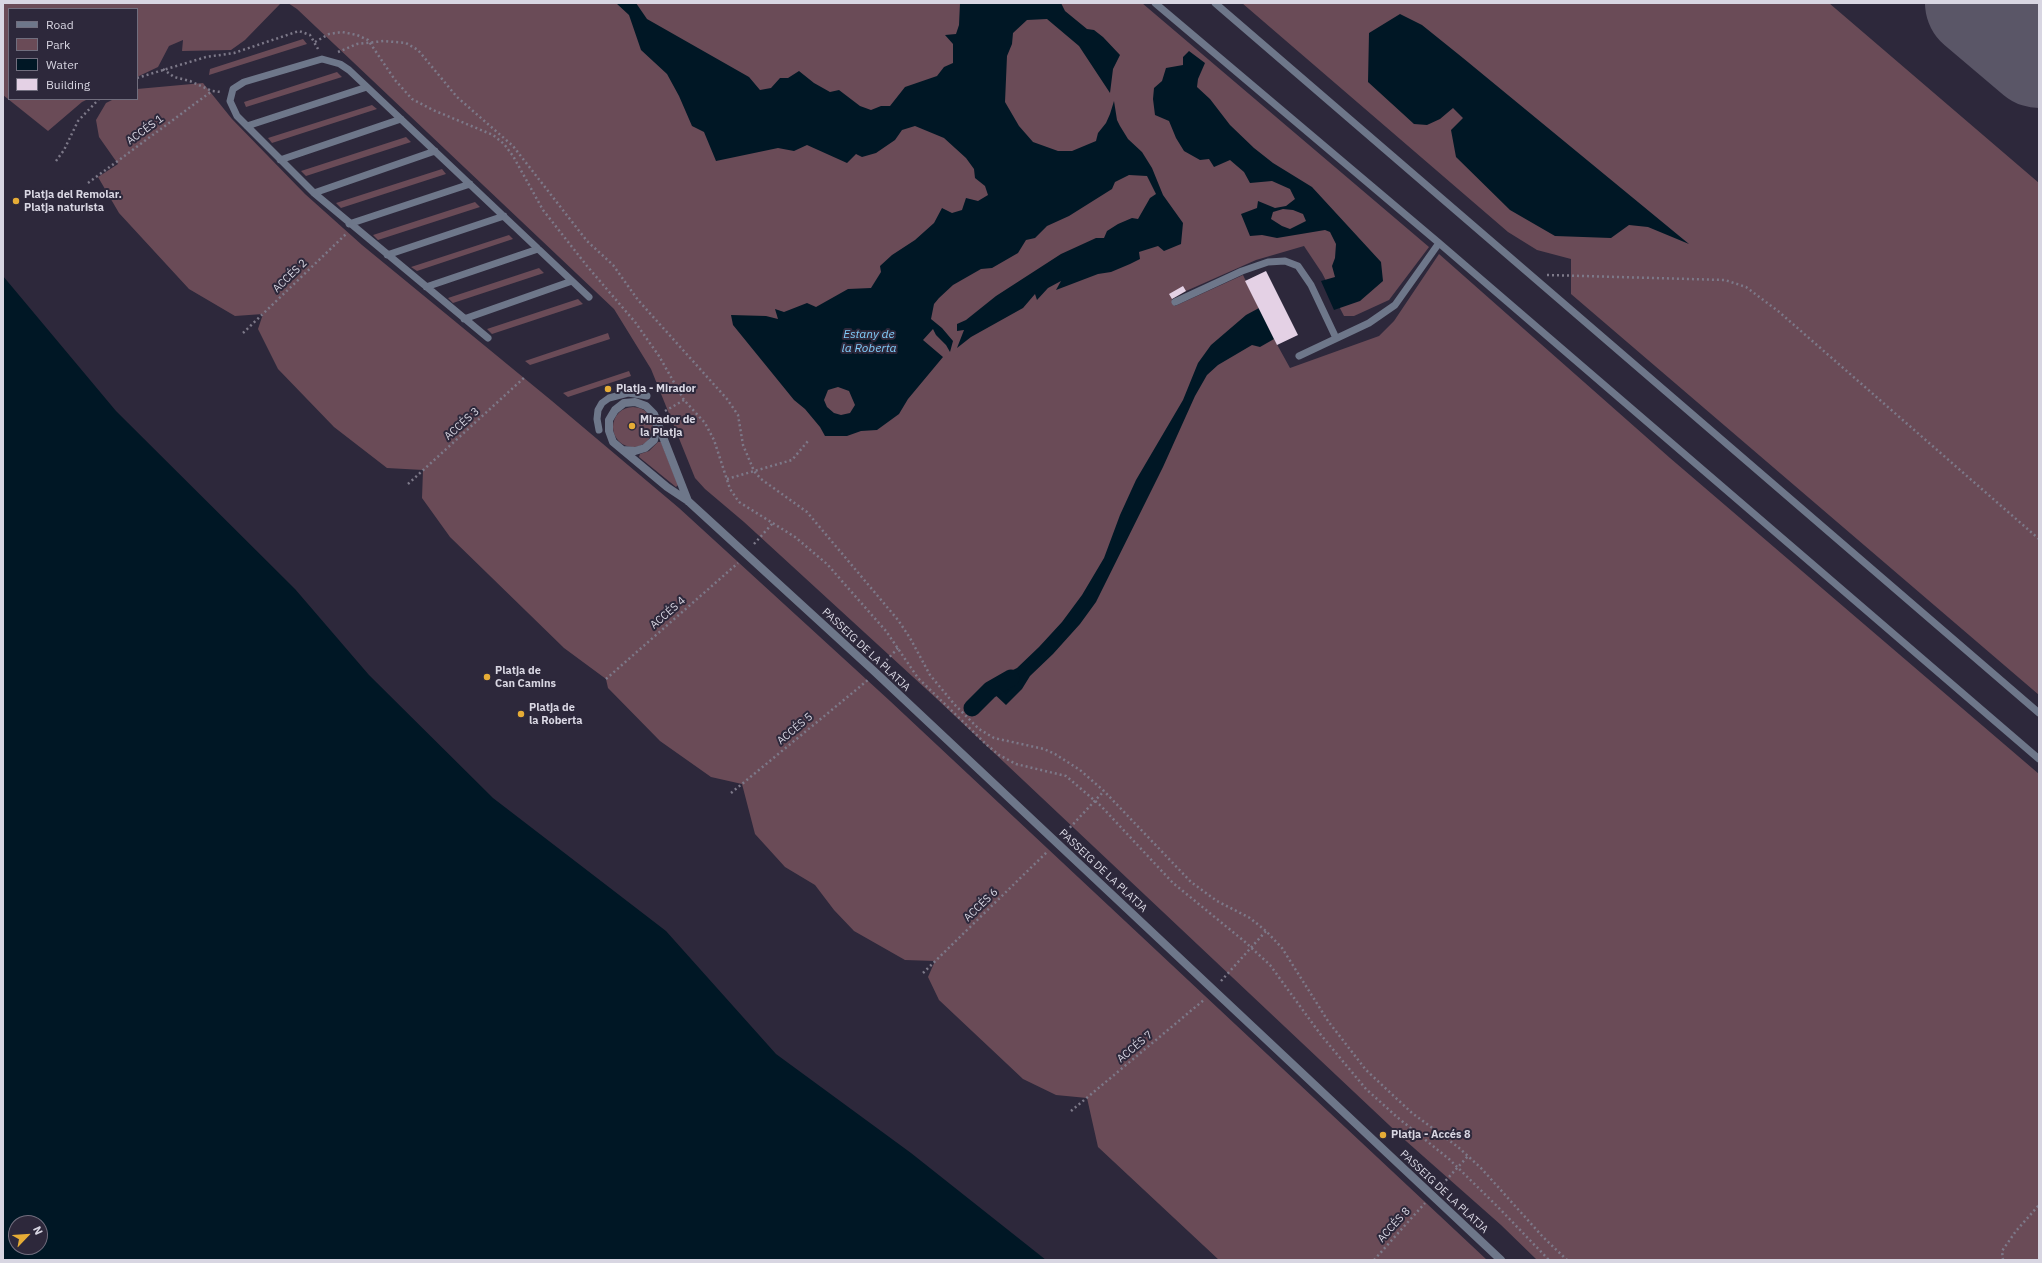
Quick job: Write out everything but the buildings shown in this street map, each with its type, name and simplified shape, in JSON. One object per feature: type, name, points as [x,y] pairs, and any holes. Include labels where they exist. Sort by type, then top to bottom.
[{"type":"street","name":"PASSEIG DE LA PLATJA","points":[[688,502],[654,414],[646,406],[635,402],[624,404],[615,410],[609,420],[609,431],[613,442],[667,487],[688,502],[881,678],[1501,1260]]},
{"type":"street","points":[[622,450],[635,451],[645,448],[654,440],[658,422]]},
{"type":"lane","points":[[1155,3],[1439,243],[2039,758]]},
{"type":"lane","points":[[1215,3],[2039,713]]},
{"type":"lane","points":[[488,338],[387,255],[349,228],[247,126],[232,108],[230,101],[233,89],[244,82],[322,59],[332,60],[349,70],[589,297]]},
{"type":"lane","points":[[247,126],[367,87]]},
{"type":"lane","points":[[280,160],[401,119]]},
{"type":"lane","points":[[314,193],[435,151]]},
{"type":"lane","points":[[349,228],[470,184]]},
{"type":"lane","points":[[387,255],[504,216]]},
{"type":"lane","points":[[1299,356],[1369,322],[1395,305],[1439,243]]},
{"type":"lane","points":[[426,287],[538,249]]},
{"type":"lane","points":[[1175,302],[1242,271],[1268,262],[1285,261],[1298,266],[1311,285],[1336,338]]},
{"type":"lane","points":[[464,318],[572,281]]},
{"type":"lane","points":[[599,430],[597,419],[598,410],[602,402],[609,398],[628,393],[647,396]]},
{"type":"path","points":[[138,78],[206,57],[234,53],[299,31],[310,35],[315,42],[322,59]]},
{"type":"path","points":[[315,42],[329,34],[342,32],[356,34],[370,43],[395,80],[412,99],[433,110],[493,135],[506,147],[543,210],[587,266],[635,322],[659,356],[684,400],[709,430],[733,495],[739,502],[795,538],[827,564],[886,631],[918,678],[986,745],[999,755],[1016,764],[1056,772],[1066,776],[1096,800],[1173,883],[1251,948],[1280,977],[1321,1035],[1366,1090],[1397,1118],[1434,1146],[1458,1167],[1549,1260]]},
{"type":"path","points":[[332,60],[343,49],[370,43],[396,41],[413,46],[457,97],[512,146],[587,241],[613,265],[638,300],[735,408],[738,415],[743,445],[754,471],[761,479],[807,512],[898,620],[910,638],[930,675],[971,722],[994,738],[1056,754],[1080,770],[1104,791],[1191,882],[1217,901],[1250,918],[1266,931],[1282,948],[1328,1021],[1366,1070],[1412,1113],[1468,1156],[1567,1260]]},
{"type":"path","points":[[163,69],[174,77],[190,81],[212,91],[231,94]]},
{"type":"path","name":"ACCÉS 1","points":[[88,183],[212,91]]},
{"type":"path","points":[[56,161],[64,150],[78,120],[98,100]]},
{"type":"path","name":"ACCÉS 2","points":[[243,333],[349,228]]},
{"type":"path","points":[[1529,274],[1725,280],[1746,287],[1778,311],[2039,538]]},
{"type":"path","name":"ACCÉS 3","points":[[408,484],[526,376]]},
{"type":"path","points":[[663,413],[684,400]]},
{"type":"path","points":[[727,480],[792,460],[808,440]]},
{"type":"path","points":[[751,548],[772,524]]},
{"type":"path","name":"ACCÉS 4","points":[[606,679],[741,560]]},
{"type":"path","points":[[881,666],[898,648]]},
{"type":"path","name":"ACCÉS 5","points":[[731,793],[870,678]]},
{"type":"path","points":[[1062,836],[1104,791]]},
{"type":"path","name":"ACCÉS 6","points":[[923,973],[1051,848]]},
{"type":"path","points":[[1219,984],[1266,931]]},
{"type":"path","name":"ACCÉS 7","points":[[1071,1111],[1209,996]]},
{"type":"path","points":[[1438,1189],[1468,1156]]},
{"type":"path","name":"ACCÉS 8","points":[[1374,1260],[1427,1201]]},
{"type":"path","points":[[2003,1260],[2002,1251],[2016,1231],[2039,1205]]},
{"type":"green space","points":[[3,3],[281,3],[245,40],[231,50],[182,51],[183,40],[169,46],[158,67],[138,77],[138,8],[8,8],[8,99],[3,95]]},
{"type":"green space","points":[[288,3],[1142,3],[1429,247],[1389,300],[1354,316],[1344,316],[1322,273],[1304,246],[1256,260],[1186,291],[1172,299],[1175,306],[1243,275],[1259,308],[1255,328],[1274,339],[1290,368],[1379,336],[1394,321],[1439,254],[1670,458],[2039,774],[2039,1260],[1537,1260],[1501,1225],[1406,1141],[937,699],[744,522],[705,489],[695,478],[651,369],[614,309],[297,9]]},
{"type":"green space","points":[[1242,3],[1829,3],[2039,183],[2039,695],[1571,294],[1571,259],[1537,250],[1508,232]]},
{"type":"green space","points":[[303,39],[307,44],[209,75],[210,69]]},
{"type":"green space","points":[[337,72],[342,77],[246,107],[244,102]]},
{"type":"green space","points":[[203,83],[232,119],[305,194],[362,245],[552,401],[679,508],[890,701],[1487,1260],[1219,1260],[1098,1147],[1087,1098],[1056,1095],[1023,1079],[939,1000],[928,977],[935,961],[905,960],[854,931],[834,910],[815,885],[785,867],[755,834],[742,784],[711,777],[660,741],[608,688],[606,679],[564,648],[450,537],[422,498],[423,470],[387,468],[334,427],[278,369],[258,329],[263,314],[235,316],[189,289],[119,213],[98,177],[118,164],[99,137],[96,120],[106,103],[112,100],[138,100],[138,89]]},
{"type":"green space","points":[[9,100],[86,100],[48,131]]},
{"type":"green space","points":[[372,105],[377,109],[272,143],[268,138]]},
{"type":"green space","points":[[406,137],[411,142],[306,176],[301,171]]},
{"type":"green space","points":[[442,169],[446,174],[341,208],[336,203]]},
{"type":"green space","points":[[475,202],[480,207],[378,240],[373,235]]},
{"type":"green space","points":[[509,235],[513,239],[417,271],[411,267]]},
{"type":"green space","points":[[539,268],[544,273],[453,303],[448,298]]},
{"type":"green space","points":[[578,299],[583,304],[492,334],[487,329]]},
{"type":"green space","points":[[608,333],[610,339],[530,365],[525,361]]},
{"type":"green space","points":[[629,371],[631,376],[568,397],[563,393]]},
{"type":"green space","points":[[629,407],[637,407],[644,410],[650,416],[653,427],[650,438],[644,444],[637,447],[629,447],[622,444],[616,438],[613,431],[613,423],[616,416],[622,410]]},
{"type":"green space","points":[[658,442],[661,442],[678,485],[676,487],[639,457],[640,454],[649,451]]},
{"type":"water","name":"Estany de la Roberta","points":[[616,3],[636,3],[647,19],[749,77],[760,90],[771,88],[780,78],[788,78],[799,71],[814,83],[830,92],[839,90],[860,106],[871,110],[881,106],[890,106],[905,87],[937,76],[944,67],[953,63],[953,44],[945,35],[956,34],[959,25],[960,3],[1061,3],[1065,11],[1087,29],[1094,30],[1103,37],[1120,55],[1113,69],[1110,93],[1079,46],[1047,19],[1027,20],[1013,33],[1012,44],[1007,56],[1005,102],[1019,126],[1033,142],[1058,151],[1072,151],[1096,141],[1098,133],[1106,123],[1114,101],[1117,120],[1120,126],[1128,139],[1142,152],[1152,168],[1163,195],[1183,223],[1181,244],[1164,251],[1158,246],[1139,252],[1140,259],[1130,264],[1111,272],[1098,274],[1056,290],[1061,281],[1048,288],[1037,300],[1035,294],[1023,308],[971,337],[957,348],[964,330],[957,331],[957,324],[966,320],[996,296],[1061,254],[1096,238],[1104,238],[1107,231],[1118,224],[1132,218],[1138,219],[1150,198],[1156,194],[1147,176],[1129,175],[1115,182],[1112,189],[1069,216],[1047,226],[1035,238],[1026,240],[1018,253],[992,268],[981,269],[953,285],[939,298],[934,304],[931,319],[942,328],[953,341],[950,352],[933,329],[923,340],[943,357],[908,399],[899,414],[877,430],[861,431],[847,436],[825,436],[820,427],[805,409],[794,400],[733,325],[731,315],[766,316],[778,319],[775,309],[784,312],[807,303],[816,307],[848,289],[871,288],[881,272],[880,266],[892,255],[915,240],[934,223],[942,208],[952,213],[962,210],[966,198],[978,201],[988,195],[985,186],[975,178],[974,169],[966,158],[944,138],[915,126],[902,130],[895,140],[876,153],[862,157],[856,154],[847,163],[807,145],[794,151],[778,148],[716,161],[704,132],[692,126],[679,96],[667,74],[641,50],[629,15]],"holes":[[[838,387],[849,391],[855,405],[850,413],[841,415],[834,413],[827,407],[824,400],[828,390]]]},
{"type":"water","points":[[1400,14],[1422,25],[1689,244],[1648,227],[1629,225],[1611,238],[1555,236],[1510,210],[1456,157],[1451,130],[1463,118],[1453,108],[1440,119],[1427,125],[1414,124],[1368,82],[1369,33]]},
{"type":"water","points":[[1189,51],[1205,63],[1198,79],[1197,87],[1210,99],[1230,125],[1254,148],[1273,163],[1312,187],[1381,262],[1383,281],[1360,301],[1334,310],[1321,281],[1335,277],[1332,266],[1335,258],[1336,244],[1330,232],[1325,230],[1277,238],[1262,235],[1250,236],[1241,214],[1257,208],[1258,201],[1275,208],[1286,206],[1295,199],[1290,189],[1272,181],[1250,183],[1244,172],[1230,160],[1214,167],[1209,159],[1200,160],[1184,151],[1176,138],[1169,121],[1155,115],[1153,99],[1154,88],[1162,81],[1166,68],[1183,65],[1183,57]],"holes":[[[1283,209],[1293,210],[1303,214],[1306,221],[1290,229],[1271,219],[1273,212]]]},
{"type":"water","points":[[3,276],[116,411],[295,589],[369,675],[493,798],[666,931],[776,1054],[911,1153],[1046,1260],[3,1260]]},
{"type":"water","points":[[1259,308],[1274,339],[1260,347],[1252,345],[1218,365],[1207,375],[1195,396],[1163,467],[1096,602],[1080,624],[1053,654],[1030,676],[1022,689],[1006,705],[990,690],[1001,676],[1017,668],[1039,647],[1062,622],[1082,595],[1104,558],[1120,515],[1136,480],[1183,400],[1198,363],[1211,345],[1246,315]]},
{"type":"waterway","points":[[972,708],[990,690],[1011,678]]},
{"type":"taxiway","points":[[1981,3],[1984,6]]},
{"type":"runway","points":[[1980,3],[2039,53]]},
{"type":"place","name":"Platja del Remolar. Platja naturista","points":[[16,201]]},
{"type":"place","name":"Platja - Mirador","points":[[608,389]]},
{"type":"place","name":"Mirador de la Platja","points":[[632,426]]},
{"type":"place","name":"Platja de Can Camins","points":[[487,677]]},
{"type":"place","name":"Platja de la Roberta","points":[[521,714]]},
{"type":"place","name":"Platja - Accés 8","points":[[1383,1135]]}]
